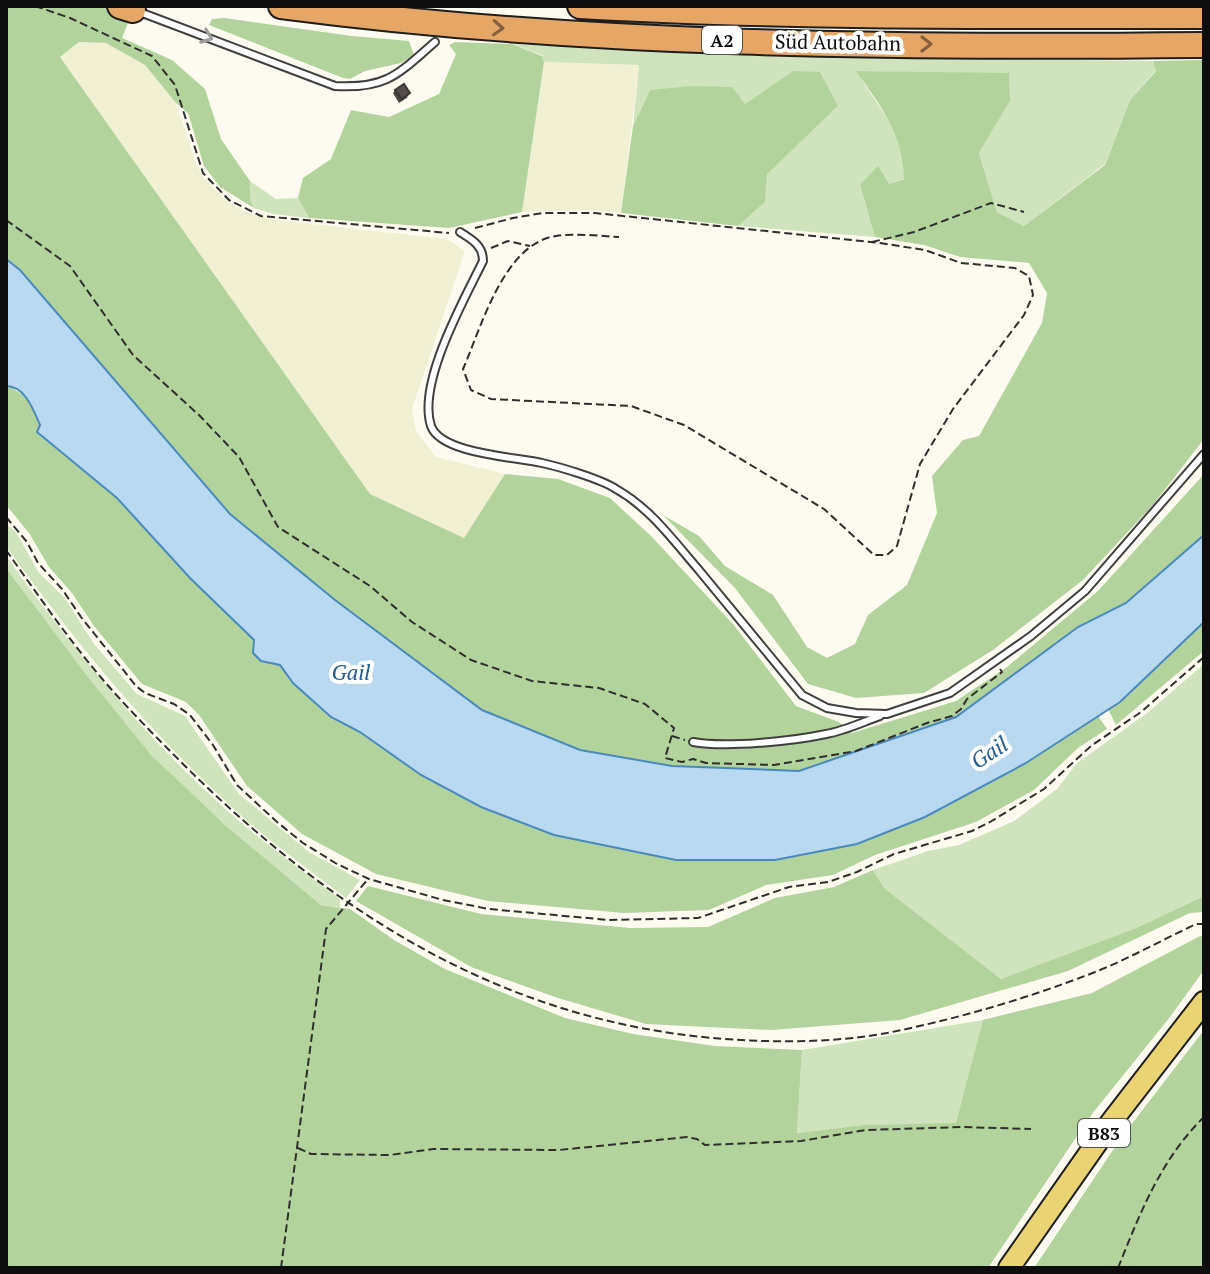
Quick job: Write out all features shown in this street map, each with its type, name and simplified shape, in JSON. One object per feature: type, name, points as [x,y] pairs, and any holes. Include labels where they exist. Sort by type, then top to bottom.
[{"type":"highway","name":"Süd Autobahn","points":[[281,6],[459,26],[667,38],[1204,45]]},
{"type":"highway","name":"Süd Autobahn","points":[[580,6],[882,17],[1204,16]]},
{"type":"highway","points":[[435,42],[459,26]]},
{"type":"main road","name":"B83","points":[[1009,1268],[1121,1108],[1204,1002]]},
{"type":"lane","points":[[127,8],[335,86],[379,84],[401,72],[435,42]]},
{"type":"lane","points":[[460,232],[474,240],[483,251],[483,261],[448,333],[432,383],[429,406],[431,428],[442,439],[461,448],[545,463],[615,488],[653,516],[802,695],[827,708],[887,714]]},
{"type":"lane","points":[[693,742],[722,745],[827,734],[950,693],[1031,636],[1085,591],[1204,454]]},
{"type":"path","points":[[35,6],[70,18],[152,56],[175,85],[203,173],[229,200],[261,216],[450,234],[543,213],[595,213],[925,250],[961,263],[1015,268],[1029,276],[1033,295],[1024,315],[953,409],[920,464],[897,546],[887,555],[874,555],[824,509],[684,425],[631,406],[491,399],[471,390],[463,369],[502,278],[530,246],[554,236],[619,237]]},
{"type":"path","points":[[870,242],[914,232],[991,203],[1024,212]]},
{"type":"path","points":[[6,220],[70,266],[133,355],[200,416],[239,457],[278,527],[370,586],[412,622],[471,660],[532,681],[599,688],[645,704],[674,728],[665,758],[682,762],[693,759],[706,763],[774,765],[856,751],[952,716],[967,699],[1002,672],[995,662]]},
{"type":"path","points":[[483,251],[508,241],[530,246]]},
{"type":"path","points":[[6,517],[27,542],[38,563],[62,589],[136,686],[190,715],[237,785],[303,843],[369,879],[443,900],[489,909],[609,920],[709,916],[789,887],[828,882],[857,872],[894,854],[972,831],[1044,789],[1091,746],[1141,712],[1204,657]]},
{"type":"path","points":[[6,550],[89,663],[150,731],[279,851],[348,903],[433,955],[485,981],[569,1012],[659,1033],[791,1041],[885,1033],[1009,1002],[1084,977],[1196,924],[1204,924]]},
{"type":"path","points":[[281,1268],[326,929],[369,879]]},
{"type":"path","points":[[1118,1268],[1166,1163],[1204,1117]]},
{"type":"path","points":[[298,1148],[311,1154],[390,1155],[433,1149],[559,1150],[687,1137],[705,1145],[801,1141],[866,1130],[961,1127],[1031,1129]]},
{"type":"green space","points":[[6,6],[102,6],[114,10],[128,23],[122,38],[172,60],[205,89],[221,139],[250,181],[250,199],[254,208],[220,187],[204,166],[188,113],[145,65],[106,43],[79,42],[60,57],[370,494],[464,538],[505,474],[558,479],[610,498],[652,537],[733,624],[796,706],[839,722],[852,733],[956,701],[1007,667],[1098,591],[1204,474],[1204,535],[1126,603],[1078,627],[956,717],[799,771],[672,766],[580,750],[482,710],[335,600],[230,514],[20,270],[6,259]]},
{"type":"green space","points":[[212,19],[409,41],[414,55],[401,63],[365,71],[350,79],[343,78],[209,25]]},
{"type":"green space","points":[[79,42],[106,43],[145,65],[176,103],[203,177],[224,199],[245,212],[276,220],[447,239],[465,251],[412,409],[416,431],[436,457],[505,474],[464,538],[370,494],[60,57]]},
{"type":"green space","points":[[455,42],[512,44],[542,56],[544,62],[522,212],[449,228],[309,218],[298,198],[303,178],[331,159],[351,110],[389,117],[439,94],[456,54],[449,45]]},
{"type":"green space","points":[[512,44],[749,56],[1153,61],[1156,70],[1130,100],[1105,164],[1024,226],[997,212],[979,153],[1010,101],[1009,74],[857,71],[888,120],[903,159],[905,178],[889,184],[860,185],[875,237],[738,226],[765,202],[766,174],[838,106],[793,71],[745,104],[650,90],[633,126],[639,65],[544,62],[542,55]]},
{"type":"green space","points":[[1204,60],[1204,439],[1153,505],[1083,580],[993,650],[924,693],[856,698],[808,684],[735,588],[663,515],[699,536],[725,566],[773,595],[807,647],[827,658],[855,644],[868,615],[907,585],[937,513],[932,476],[963,440],[979,436],[1042,323],[1047,293],[1029,263],[960,257],[924,245],[875,237],[860,185],[878,166],[889,184],[904,179],[903,163],[889,121],[856,71],[1009,73],[1010,101],[979,153],[997,212],[1024,226],[1105,165],[1130,100],[1156,71],[1153,61]]},
{"type":"green space","points":[[544,62],[639,65],[621,213],[590,210],[522,212]]},
{"type":"green space","points":[[793,71],[820,72],[838,106],[767,174],[765,202],[738,226],[621,213],[633,126],[650,90],[691,86],[732,87],[745,104]]},
{"type":"green space","points":[[250,181],[276,199],[298,198],[309,218],[273,214],[254,208],[250,199]]},
{"type":"green space","points":[[8,385],[27,398],[40,425],[37,432],[117,498],[190,578],[255,640],[253,653],[261,661],[280,665],[293,683],[331,717],[360,732],[421,775],[481,807],[925,817],[1026,763],[1098,716],[1107,729],[1078,748],[1034,790],[976,822],[875,855],[833,875],[766,885],[709,910],[624,913],[488,901],[376,874],[302,834],[247,786],[199,715],[186,702],[142,684],[49,567],[29,533],[6,505]]},
{"type":"green space","points":[[6,524],[16,532],[39,573],[64,597],[94,644],[137,694],[185,716],[239,794],[309,852],[360,880],[346,898],[237,812],[135,708],[81,646],[6,546]]},
{"type":"green space","points":[[6,556],[81,654],[162,747],[235,818],[340,899],[340,907],[321,905],[213,814],[152,756],[95,688],[6,568]]},
{"type":"green space","points":[[6,568],[151,755],[224,824],[321,905],[350,909],[394,940],[445,969],[565,1018],[633,1034],[715,1046],[802,1050],[797,1133],[863,1125],[956,1123],[983,1020],[1092,993],[1200,936],[1204,937],[1204,970],[1092,1114],[988,1268],[6,1268]]},
{"type":"green space","points":[[1204,622],[1204,651],[1116,725],[1108,709]]},
{"type":"green space","points":[[1204,664],[1204,896],[1136,928],[1001,979],[884,888],[873,870],[928,851],[959,845],[1014,821],[1057,789],[1077,763],[1146,714]]},
{"type":"green space","points":[[873,870],[884,888],[1001,979],[1136,928],[1204,896],[1204,912],[1190,913],[1068,971],[900,1020],[771,1030],[646,1024],[558,998],[471,967],[356,901],[368,886],[481,914],[630,928],[708,927],[775,898],[834,887]]},
{"type":"green space","points":[[983,1020],[957,1124],[863,1125],[797,1133],[802,1050]]},
{"type":"green space","points":[[1204,1030],[1204,1268],[1034,1268],[1121,1138]]},
{"type":"water","name":"Gail","points":[[6,259],[20,270],[230,514],[335,600],[482,710],[580,750],[672,766],[799,771],[956,717],[1078,627],[1126,603],[1204,535],[1204,622],[1120,702],[1026,763],[925,817],[857,844],[775,860],[676,860],[554,835],[481,807],[421,775],[360,732],[331,717],[293,683],[280,665],[261,661],[253,653],[254,640],[190,578],[117,498],[37,432],[40,425],[28,400],[18,390],[6,386]]},
{"type":"building","points":[[404,84],[410,93],[402,99],[395,90]]}]
